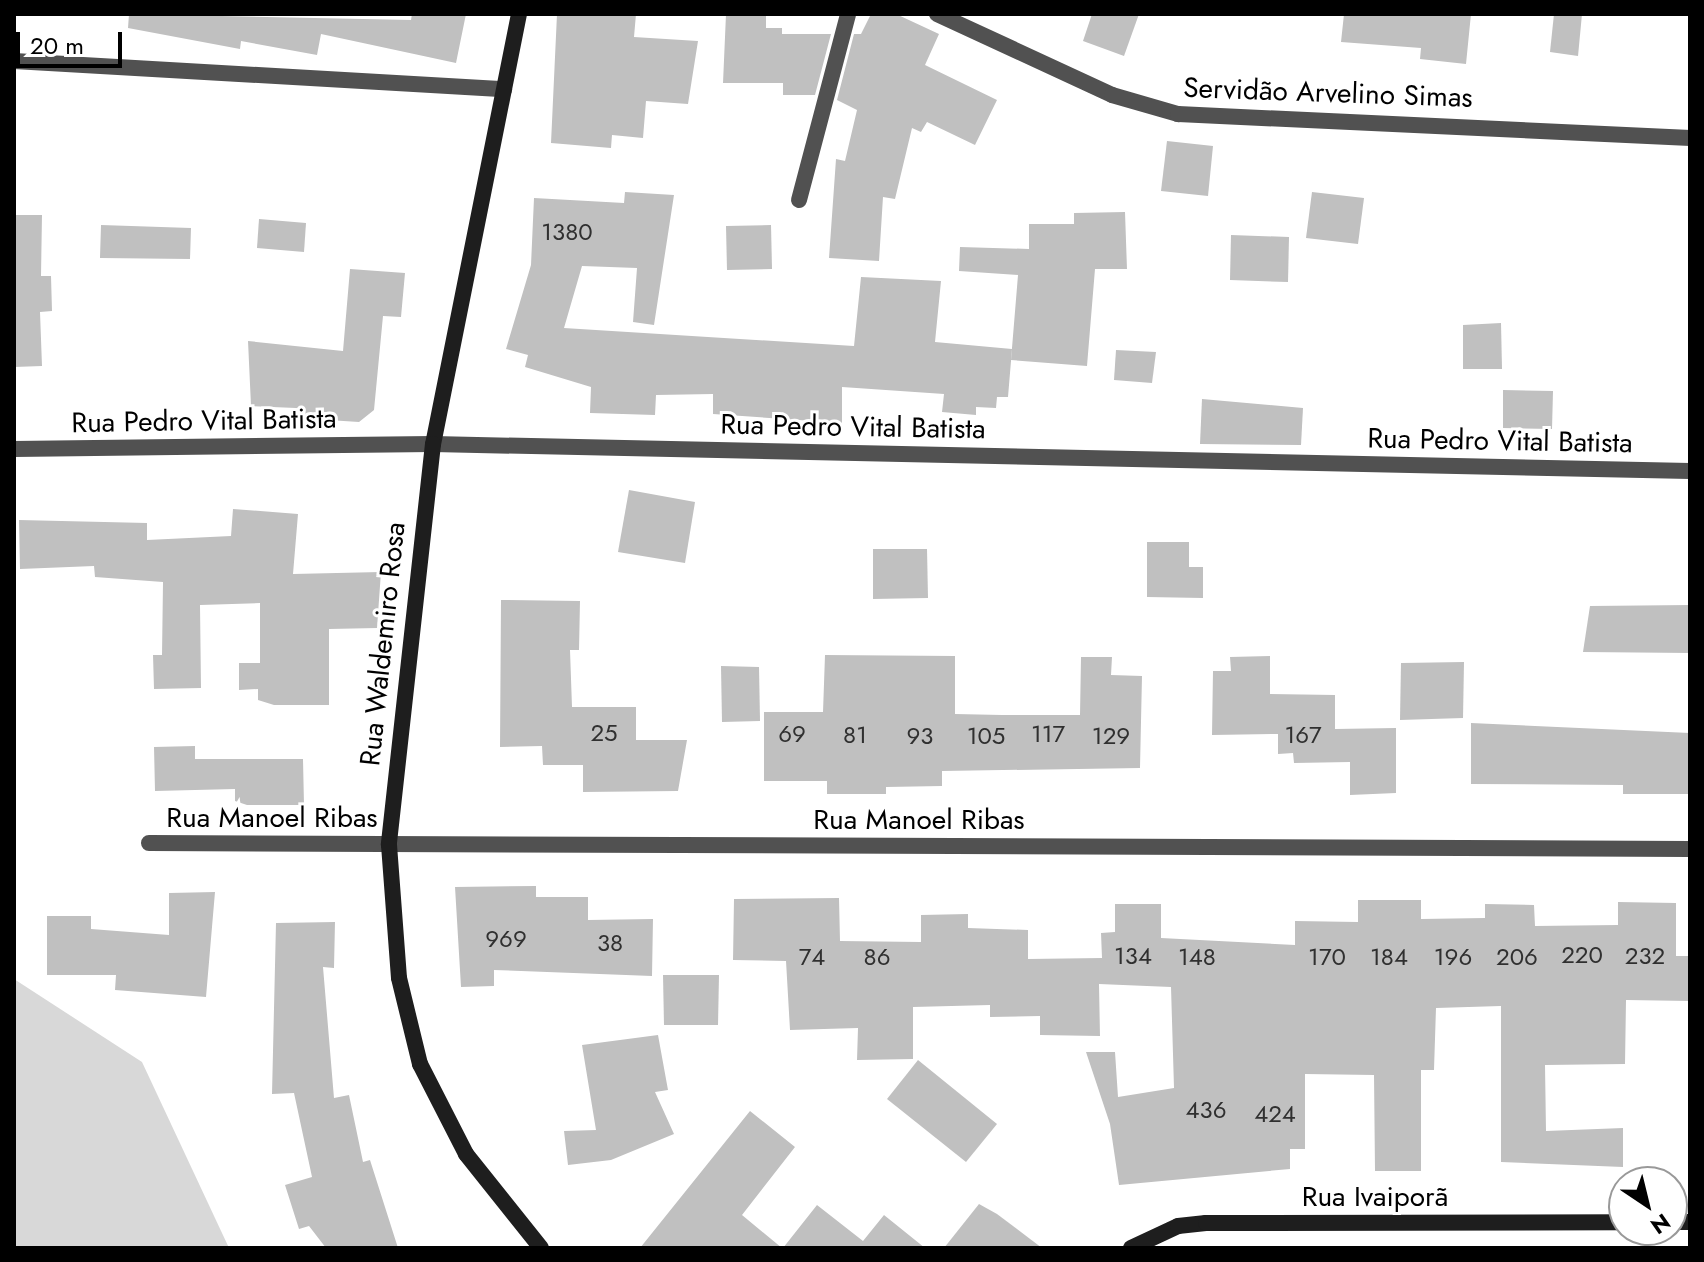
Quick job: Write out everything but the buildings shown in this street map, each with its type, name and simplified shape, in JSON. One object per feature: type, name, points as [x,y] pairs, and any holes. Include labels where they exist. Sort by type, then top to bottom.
[{"type":"street","name":"Rua Waldemiro Rosa","points":[[519,14],[433,444],[389,845],[399,978],[420,1064],[466,1154],[541,1248]]},
{"type":"street","points":[[799,200],[848,14]]},
{"type":"street","name":"Servidão Arvelino Simas","points":[[937,14],[1112,95],[1178,114],[1690,138]]},
{"type":"street","points":[[14,61],[504,89]]},
{"type":"street","name":"Rua Pedro Vital Batista","points":[[14,449],[433,444],[1690,471]]},
{"type":"street","name":"Rua Manoel Ribas","points":[[149,843],[1690,849]]},
{"type":"street","name":"Rua Ivaiporã","points":[[1131,1248],[1178,1226],[1206,1223],[1608,1222]]},
{"type":"shaded area","points":[[14,979],[142,1062],[229,1248],[14,1248]]}]
